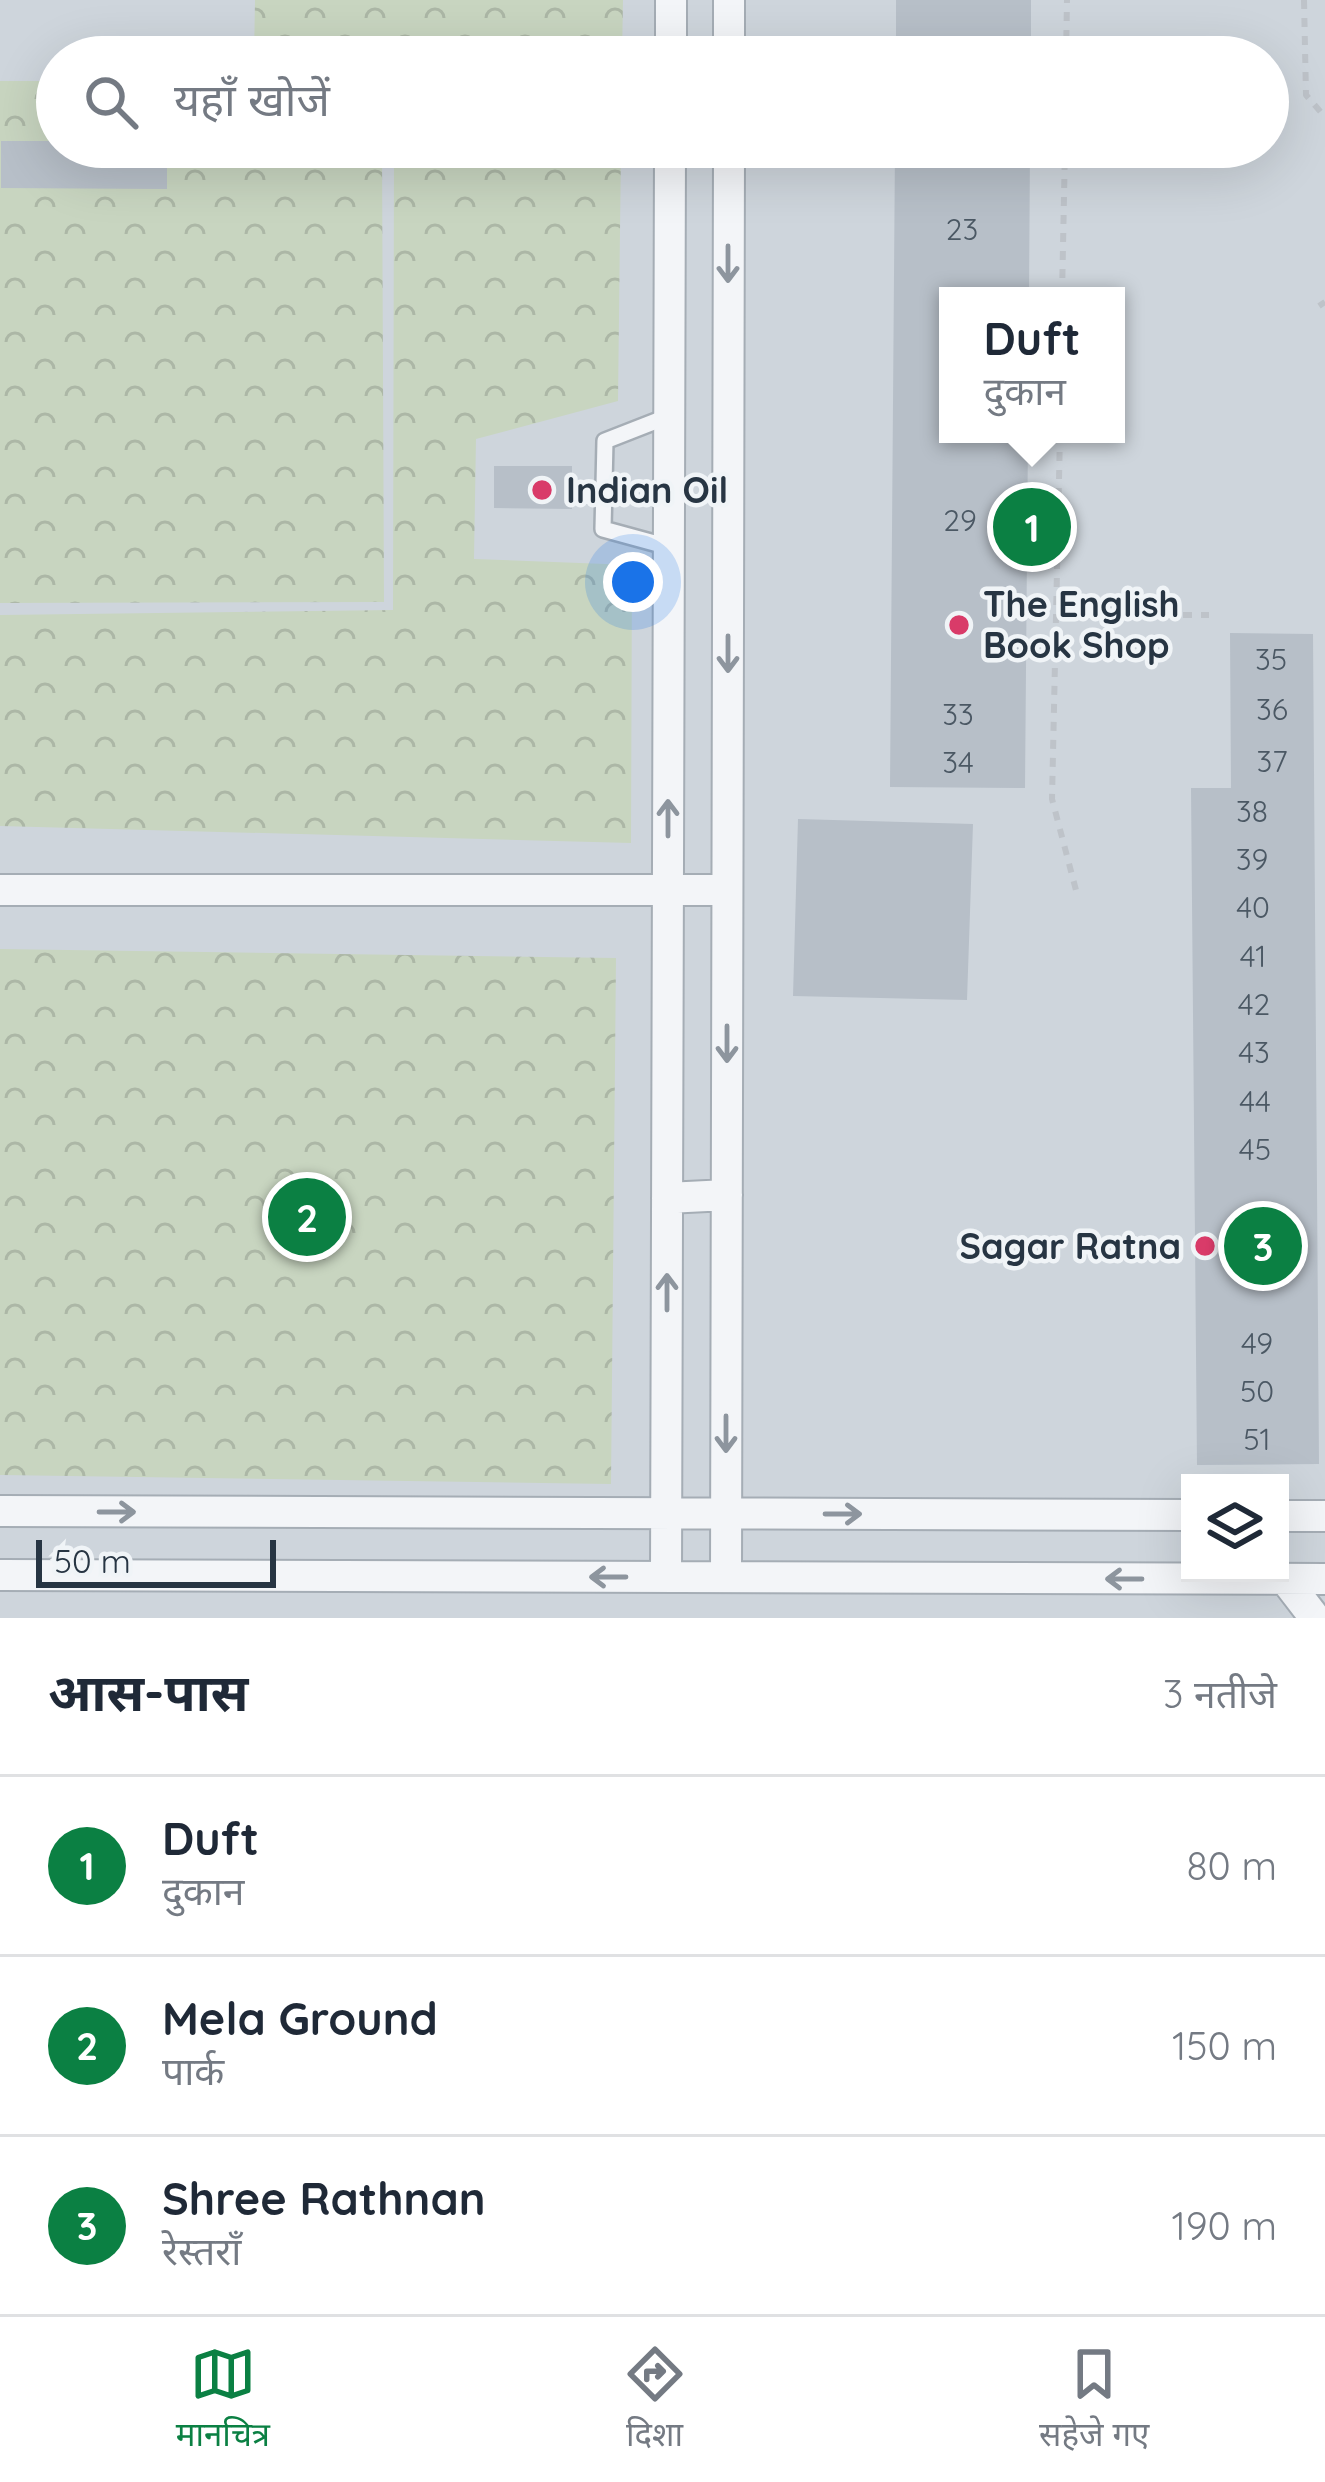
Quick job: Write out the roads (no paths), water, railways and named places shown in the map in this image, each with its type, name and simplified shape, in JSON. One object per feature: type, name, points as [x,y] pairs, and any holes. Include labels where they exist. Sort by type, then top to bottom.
[{"type":"street","points":[[670,36],[671,0]]},
{"type":"street","points":[[729,0],[729,36]]},
{"type":"street","points":[[666,1577],[670,168]]},
{"type":"street","points":[[726,1577],[728,168]]},
{"type":"street","points":[[0,890],[727,890]]},
{"type":"street","points":[[667,1198],[727,1195]]},
{"type":"street","points":[[0,1511],[1181,1516]]},
{"type":"street","points":[[1289,1516],[1325,1516]]},
{"type":"street","points":[[0,1575],[1181,1579]]},
{"type":"street","points":[[1289,1579],[1325,1579]]},
{"type":"street","points":[[1287,1582],[1315,1618]]},
{"type":"lane","points":[[669,548],[603,529],[605,442],[670,415]]},
{"type":"place","name":"Indian Oil","points":[[542,490]]},
{"type":"place","name":"Duft","points":[[1032,527]]},
{"type":"place","name":"The English Book Shop","points":[[959,625]]},
{"type":"place","name":"Mela Ground","points":[[307,1217]]},
{"type":"place","name":"Sagar Ratna","points":[[1205,1246]]},
{"type":"place","name":"Shree Rathnan","points":[[1263,1246]]}]
